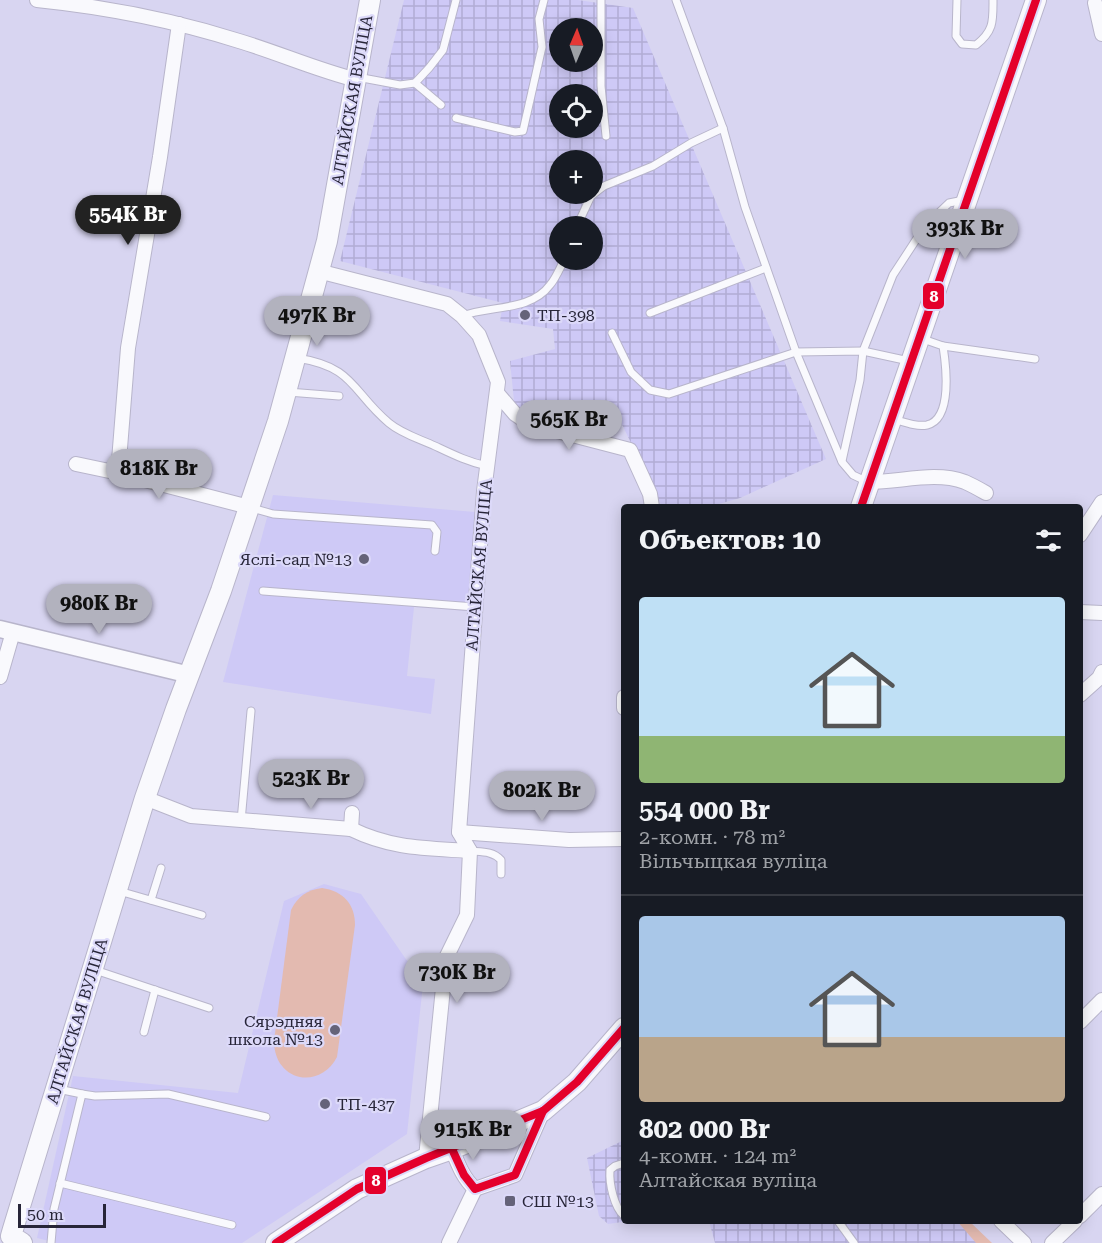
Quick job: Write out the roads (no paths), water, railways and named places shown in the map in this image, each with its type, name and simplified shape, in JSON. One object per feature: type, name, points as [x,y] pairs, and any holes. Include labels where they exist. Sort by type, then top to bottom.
[{"type":"main road","name":"АЛТАЙСКАЯ ВУЛІЦА","points":[[11,1235],[145,798],[221,591],[285,392],[327,241],[370,0]]},
{"type":"main road","points":[[862,504],[1036,0]]},
{"type":"main road","points":[[276,1243],[357,1189],[426,1158],[543,1111],[577,1082],[621,1031]]},
{"type":"street","points":[[37,0],[97,6],[179,24],[240,41],[334,75],[357,79]]},
{"type":"street","points":[[1096,1],[1102,34]]},
{"type":"street","points":[[118,473],[128,348],[160,157],[179,24]]},
{"type":"street","name":"АЛТАЙСКАЯ ВУЛІЦА","points":[[318,271],[447,304],[462,316],[479,335],[498,382],[487,466],[459,832]]},
{"type":"street","points":[[497,393],[515,414],[530,424],[630,450],[650,494],[652,504]]},
{"type":"street","points":[[76,464],[249,507]]},
{"type":"street","points":[[870,482],[947,478],[965,482],[986,493]]},
{"type":"street","points":[[1083,530],[1102,502]]},
{"type":"street","points":[[1083,612],[1102,613]]},
{"type":"street","points":[[0,677],[7,630],[190,675]]},
{"type":"street","points":[[1083,692],[1099,678],[1102,672]]},
{"type":"street","points":[[145,798],[191,816],[351,829],[371,839],[398,846],[470,851]]},
{"type":"street","points":[[351,829],[352,813]]},
{"type":"street","points":[[459,832],[569,840],[621,839]]},
{"type":"street","points":[[426,1158],[446,958],[466,915],[470,851],[459,832]]},
{"type":"street","points":[[1083,1019],[1102,1000]]},
{"type":"street","points":[[450,1243],[475,1189],[515,1175],[543,1111]]},
{"type":"street","points":[[452,1149],[468,1183],[475,1189]]},
{"type":"street","points":[[1083,1213],[1102,1194]]},
{"type":"street","points":[[1004,1224],[1024,1243]]},
{"type":"street","points":[[1052,1243],[1072,1224]]},
{"type":"lane","points":[[357,79],[400,85],[415,83],[442,50],[456,0]]},
{"type":"lane","points":[[456,118],[515,132],[523,131],[542,47],[539,19],[544,0]]},
{"type":"lane","points":[[601,0],[601,86],[606,136]]},
{"type":"lane","points":[[676,0],[723,128],[745,207],[796,352],[842,462],[853,476],[870,482]]},
{"type":"lane","points":[[957,0],[956,36],[962,44],[976,45],[987,36],[993,21],[993,0]]},
{"type":"lane","points":[[415,83],[441,105]]},
{"type":"lane","points":[[582,216],[591,196],[604,186],[653,166],[691,143],[723,128]]},
{"type":"lane","points":[[842,462],[860,380],[863,351],[893,275],[925,226],[949,203],[966,199]]},
{"type":"lane","points":[[651,313],[766,268]]},
{"type":"lane","points":[[462,316],[477,310],[502,309],[540,295],[551,284],[559,270]]},
{"type":"lane","points":[[612,333],[631,372],[650,390],[669,394],[796,352],[863,351],[910,361]]},
{"type":"lane","points":[[918,337],[943,346],[1035,359]]},
{"type":"lane","points":[[891,419],[918,425],[928,424],[936,421],[941,414],[947,384],[943,346]]},
{"type":"lane","points":[[294,358],[332,367],[346,376],[391,425],[457,458],[487,466]]},
{"type":"lane","points":[[285,392],[339,396]]},
{"type":"lane","points":[[249,507],[273,514],[432,525],[437,532],[435,551]]},
{"type":"lane","points":[[263,591],[475,607]]},
{"type":"lane","points":[[241,821],[251,711]]},
{"type":"lane","points":[[470,851],[497,855],[501,860],[501,874]]},
{"type":"lane","points":[[152,900],[161,868]]},
{"type":"lane","points":[[117,890],[202,915]]},
{"type":"lane","points":[[93,969],[209,1008]]},
{"type":"lane","points":[[144,1032],[155,990]]},
{"type":"lane","points":[[56,1088],[95,1096],[168,1094],[266,1116]]},
{"type":"lane","points":[[51,1243],[54,1209],[82,1094]]},
{"type":"lane","points":[[621,1164],[610,1170],[610,1178],[616,1204],[621,1213]]},
{"type":"lane","points":[[60,1183],[232,1225]]},
{"type":"lane","points":[[839,1224],[854,1243]]},
{"type":"place","name":"ТП-398","points":[[525,315]]},
{"type":"place","name":"Яслі-сад №13","points":[[364,559]]},
{"type":"place","name":"Сярэдняя школа №13","points":[[335,1030]]},
{"type":"place","name":"ТП-437","points":[[325,1104]]},
{"type":"place","name":"СШ №13","points":[[510,1201]]}]
